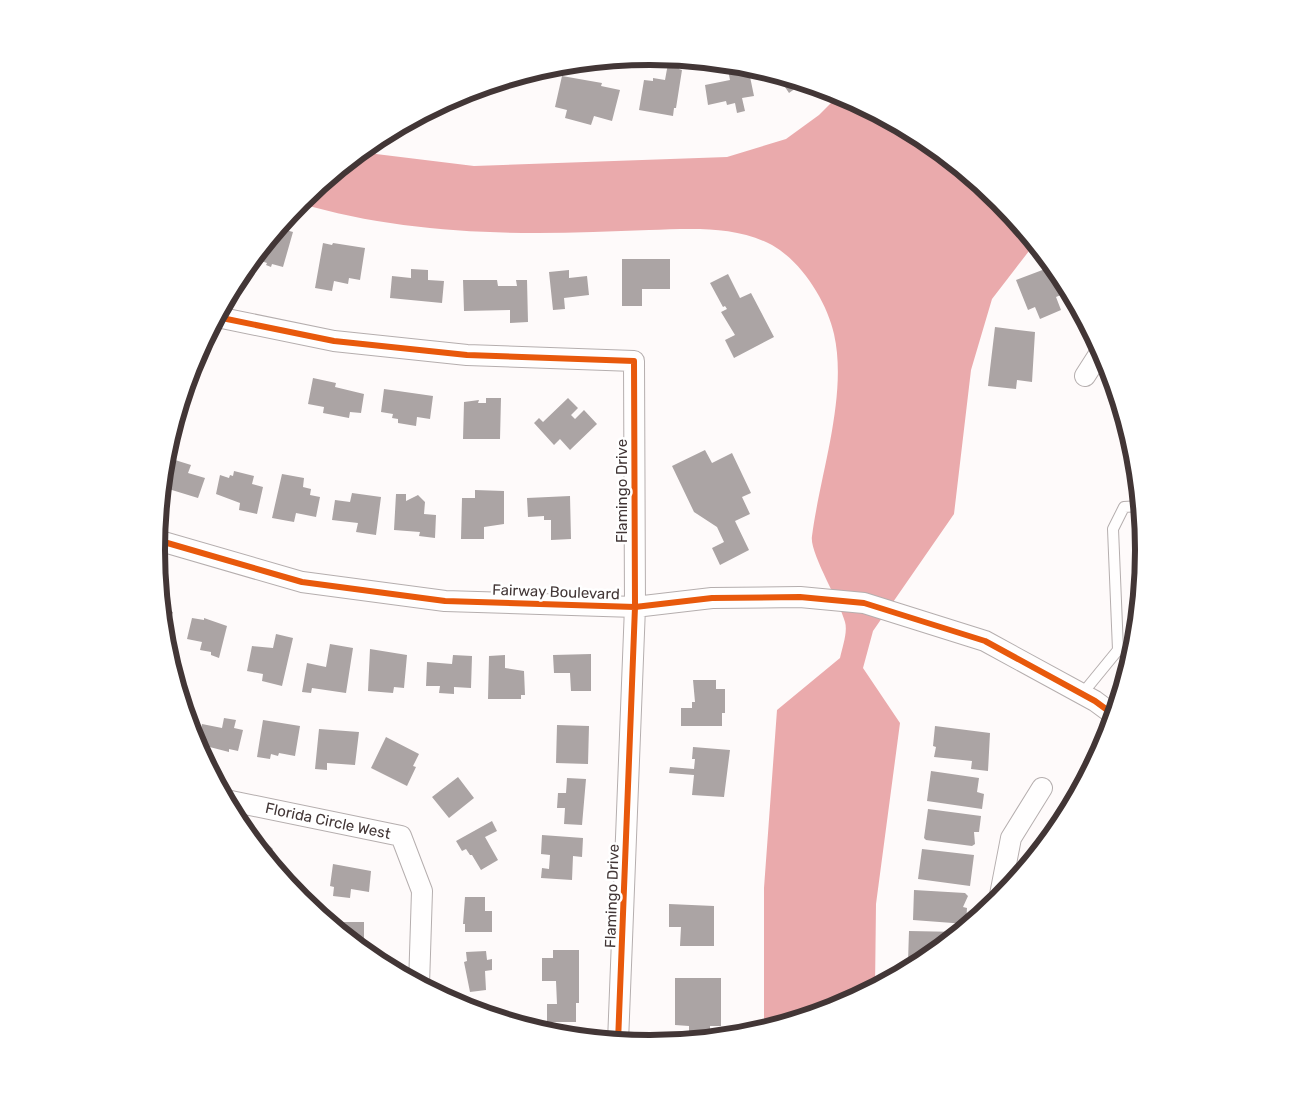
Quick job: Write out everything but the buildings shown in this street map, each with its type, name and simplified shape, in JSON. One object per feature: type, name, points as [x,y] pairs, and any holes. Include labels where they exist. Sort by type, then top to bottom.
[{"type":"street","name":"Flamingo Drive","points":[[224,319],[334,341],[467,355],[634,361],[635,607],[618,1035]]},
{"type":"street","points":[[1085,376],[1096,359]]},
{"type":"street","name":"Fairway Boulevard","points":[[165,542],[302,582],[445,601],[635,607],[712,598],[800,597],[864,603],[925,620],[985,641],[1082,694],[1108,711]]},
{"type":"street","points":[[1002,885],[1011,838],[1042,788]]},
{"type":"street","name":"Florida Circle West","points":[[235,802],[401,836],[422,891],[419,978]]},
{"type":"lane","points":[[1082,694],[1118,650],[1113,529],[1124,507],[1133,506]]},
{"type":"lane","points":[[1118,650],[1125,650]]},
{"type":"shaded area","points":[[833,101],[865,115],[920,147],[970,185],[1015,230],[1031,250],[992,299],[971,370],[954,514],[873,631],[863,668],[900,723],[876,904],[875,981],[836,999],[764,1022],[764,888],[777,710],[840,658],[846,630],[842,613],[812,543],[838,383],[834,334],[826,309],[819,296],[803,272],[783,252],[757,239],[727,231],[680,229],[537,233],[477,232],[387,223],[308,206],[330,185],[372,153],[474,166],[727,157],[786,139],[819,115]]},
{"type":"cycle path","points":[[224,319],[334,341],[467,355],[634,361],[635,607],[618,1035]]},
{"type":"cycle path","points":[[165,542],[302,582],[445,601],[635,607],[712,598],[800,597],[864,603],[985,641],[1095,701],[1109,711]]}]
